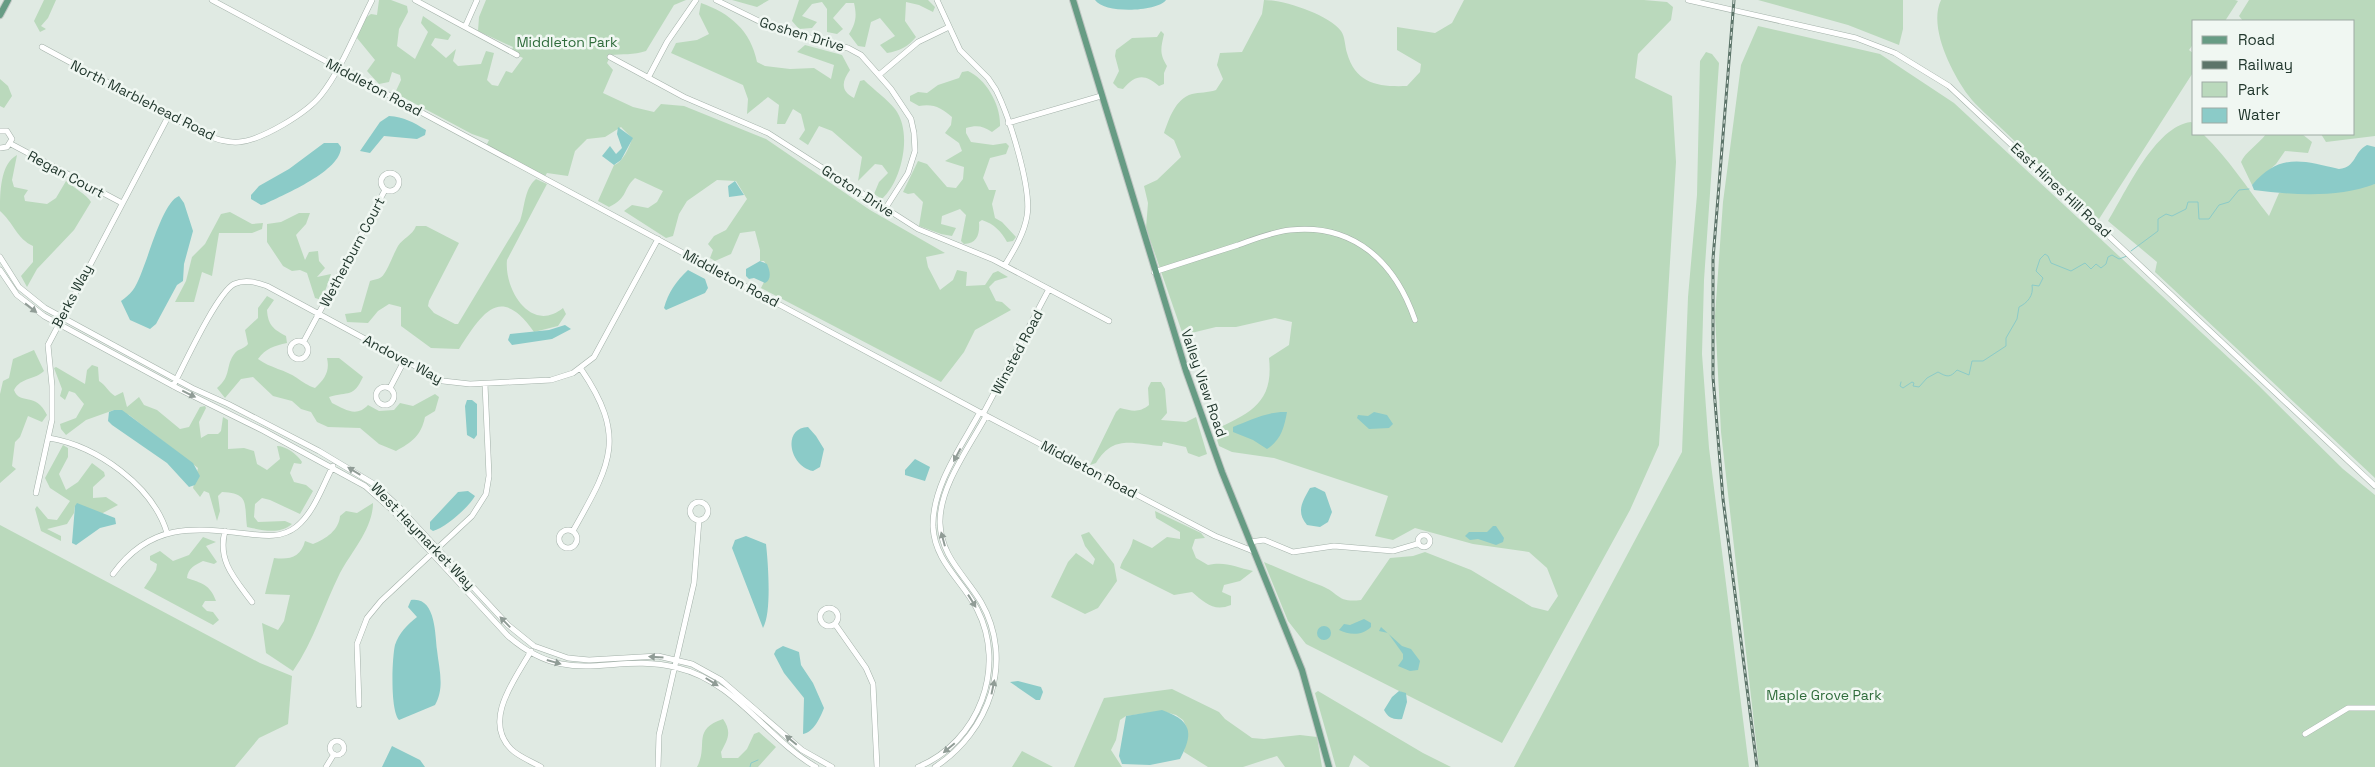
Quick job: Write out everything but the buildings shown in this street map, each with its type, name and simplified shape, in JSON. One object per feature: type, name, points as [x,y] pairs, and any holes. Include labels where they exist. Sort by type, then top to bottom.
[{"type":"main road","points":[[0,16],[8,0]]},
{"type":"main road","name":"Valley View Road","points":[[1073,0],[1154,272],[1204,424],[1253,552],[1302,670],[1329,767]]},
{"type":"street","name":"Middleton Road","points":[[212,0],[983,414],[1215,536],[1253,552]]},
{"type":"street","name":"North Marblehead Road","points":[[42,46],[205,135],[223,141],[241,142],[255,139],[268,133],[314,103],[325,90],[372,0]]},
{"type":"street","points":[[415,0],[517,55]]},
{"type":"street","points":[[465,27],[477,0]]},
{"type":"street","points":[[648,78],[667,42],[696,0]]},
{"type":"street","name":"Goshen Drive","points":[[716,0],[773,28],[848,48],[861,56],[879,75],[907,111],[913,128],[915,142],[914,157],[908,173],[885,209]]},
{"type":"street","points":[[937,0],[960,50],[988,78],[996,90],[1026,184],[1028,208],[1024,229],[1005,265]]},
{"type":"street","name":"East Hines Hill Road","points":[[1688,0],[1856,38],[1894,53],[1933,75],[1962,97],[2375,486]]},
{"type":"street","points":[[879,75],[918,42],[949,27]]},
{"type":"street","name":"Groton Drive","points":[[610,57],[684,97],[768,133],[885,209],[927,233],[979,252],[1109,321]]},
{"type":"street","points":[[1008,123],[1102,96]]},
{"type":"street","name":"Berks Way","points":[[36,493],[49,438],[52,386],[48,344],[169,115]]},
{"type":"street","name":"Regan Court","points":[[0,131],[7,131],[10,134],[11,144],[122,203]]},
{"type":"street","points":[[0,148],[11,144]]},
{"type":"street","name":"Wetherburn Court","points":[[304,341],[385,190]]},
{"type":"street","points":[[1154,272],[1270,234],[1291,230],[1322,231],[1357,242],[1382,261],[1404,291],[1414,320]]},
{"type":"street","name":"Andover Way","points":[[173,386],[222,295],[236,283],[247,281],[258,283],[404,361],[450,383],[485,384],[551,380],[565,377],[581,369],[594,356],[658,239]]},
{"type":"street","name":"West Haymarket Way","points":[[0,257],[24,292],[37,303],[177,379],[336,461],[374,484],[508,625],[534,646],[557,656],[578,660],[647,656],[704,670],[721,680],[810,756],[832,767]]},
{"type":"street","name":"West Haymarket Way","points":[[0,270],[22,300],[36,312],[173,386],[227,411],[332,467],[374,493],[508,636],[530,653],[551,662],[578,667],[676,663],[718,686],[771,732],[816,767]]},
{"type":"street","name":"Winsted Road","points":[[983,414],[1049,289]]},
{"type":"street","points":[[390,388],[404,361]]},
{"type":"street","points":[[572,531],[600,483],[610,447],[604,409],[581,369]]},
{"type":"street","points":[[359,705],[358,644],[362,626],[376,605],[472,516],[486,494],[489,476],[485,384]]},
{"type":"street","points":[[935,767],[963,745],[985,712],[993,689],[996,667],[994,636],[982,603],[947,553],[941,532],[940,512],[950,482],[983,414]]},
{"type":"street","points":[[918,767],[937,757],[958,740],[979,709],[988,682],[989,648],[978,610],[949,571],[938,551],[933,529],[933,515],[942,482],[983,414]]},
{"type":"street","points":[[49,438],[86,448],[137,484],[155,506],[167,533]]},
{"type":"street","points":[[112,574],[138,547],[167,533],[197,528],[273,536],[294,529],[308,515],[336,461]]},
{"type":"street","points":[[658,767],[659,735],[694,584],[699,520]]},
{"type":"street","points":[[225,531],[223,550],[227,568],[252,602]]},
{"type":"street","points":[[1250,542],[1264,540],[1293,552],[1334,546],[1393,551],[1417,544]]},
{"type":"street","points":[[958,582],[963,577]]},
{"type":"street","points":[[835,624],[866,668],[873,684],[876,767]]},
{"type":"street","points":[[534,646],[502,705],[500,721],[507,744],[520,756],[540,767]]},
{"type":"street","points":[[2305,734],[2348,708],[2375,708]]},
{"type":"street","points":[[979,709],[985,712]]},
{"type":"street","points":[[771,732],[776,727]]},
{"type":"street","points":[[326,767],[334,754]]},
{"type":"green space","points":[[44,0],[56,0],[48,18],[41,26],[46,29],[40,32],[34,21]]},
{"type":"green space","name":"Middleton Park","points":[[379,0],[391,0],[407,6],[408,12],[399,29],[397,46],[415,59],[428,32],[421,23],[423,16],[451,35],[448,40],[435,38],[431,45],[446,58],[456,49],[453,61],[458,66],[481,64],[486,51],[494,53],[487,80],[492,85],[498,86],[506,71],[512,73],[523,58],[511,52],[513,47],[478,31],[479,17],[486,0],[686,0],[674,5],[646,51],[611,55],[607,63],[613,70],[603,93],[633,107],[654,112],[661,104],[684,106],[766,139],[870,210],[945,253],[926,257],[928,267],[940,290],[953,280],[957,270],[967,272],[966,286],[985,285],[993,273],[998,271],[1008,277],[995,281],[989,287],[996,301],[1002,302],[1011,310],[975,330],[964,352],[941,382],[761,288],[769,276],[769,271],[764,261],[760,261],[760,250],[755,231],[740,233],[731,254],[715,261],[710,258],[713,250],[708,244],[714,236],[726,230],[747,199],[736,181],[717,180],[687,201],[679,214],[673,236],[666,238],[624,211],[632,205],[648,208],[657,202],[663,191],[635,178],[628,186],[623,197],[609,207],[598,201],[614,165],[623,158],[631,142],[632,138],[621,127],[605,137],[587,139],[575,151],[568,176],[547,173],[544,178],[486,146],[489,140],[472,134],[395,93],[401,80],[400,75],[392,72],[389,82],[379,84],[367,71],[375,60],[357,38],[361,21],[371,14],[377,15]]},
{"type":"green space","points":[[732,0],[769,0],[757,7]]},
{"type":"green space","points":[[799,0],[928,0],[935,7],[933,12],[919,5],[906,2],[905,21],[916,37],[903,48],[887,53],[880,45],[895,36],[880,18],[871,22],[865,47],[858,46],[849,34],[855,19],[854,3],[846,3],[833,18],[843,29],[837,34],[827,32],[827,9],[822,2],[812,4],[802,16],[817,22],[812,28],[799,29],[792,21]]},
{"type":"green space","points":[[1264,0],[1282,2],[1305,9],[1335,25],[1342,33],[1347,53],[1356,71],[1370,82],[1387,86],[1407,86],[1420,72],[1421,64],[1397,50],[1397,27],[1435,33],[1452,23],[1464,0],[1644,0],[1667,2],[1673,7],[1671,20],[1638,54],[1635,78],[1672,96],[1676,162],[1659,445],[1630,510],[1502,743],[1306,644],[1288,621],[1264,562],[1322,586],[1343,599],[1353,601],[1361,600],[1390,558],[1413,556],[1425,552],[1471,570],[1532,607],[1548,611],[1558,596],[1547,568],[1529,552],[1473,544],[1415,528],[1393,540],[1375,536],[1388,496],[1274,458],[1232,452],[1219,446],[1214,430],[1249,412],[1263,396],[1268,386],[1270,373],[1269,358],[1289,345],[1292,322],[1275,318],[1236,327],[1216,327],[1183,335],[1146,228],[1148,203],[1144,186],[1157,180],[1181,157],[1174,140],[1164,133],[1174,110],[1181,100],[1186,97],[1195,93],[1216,90],[1223,79],[1217,65],[1220,53],[1242,52],[1262,14]]},
{"type":"green space","points":[[1758,0],[1903,0],[1903,29],[1899,45],[1848,25]]},
{"type":"green space","points":[[1941,0],[2238,1],[2226,20],[2192,20],[2192,46],[2189,50],[2192,52],[2192,74],[2099,219],[2037,163],[1968,95],[1955,75],[1944,49],[1937,23]]},
{"type":"green space","points":[[2249,0],[2375,0],[2375,136],[2326,142],[2322,135],[2355,135],[2355,20],[2242,20],[2239,16]]},
{"type":"green space","points":[[701,3],[721,12],[738,25],[750,41],[757,62],[765,66],[790,69],[814,68],[831,79],[834,65],[797,52],[805,45],[842,55],[850,70],[844,82],[844,89],[849,95],[854,98],[860,81],[864,80],[892,105],[900,119],[903,130],[903,156],[895,181],[882,199],[874,194],[879,182],[888,173],[882,165],[875,164],[858,181],[862,157],[832,131],[819,126],[808,145],[799,139],[805,130],[801,114],[793,109],[785,124],[777,124],[779,105],[768,97],[747,114],[748,99],[743,85],[671,53],[676,43],[697,40],[709,34],[699,14]]},
{"type":"green space","name":"Maple Grove Park","points":[[1758,26],[1880,54],[1954,103],[2258,385],[2343,469],[2375,495],[2375,767],[1759,767],[1721,432],[1715,316],[1723,202],[1741,65]]},
{"type":"green space","points":[[1161,31],[1164,34],[1162,54],[1167,66],[1164,73],[1164,84],[1159,86],[1149,79],[1141,77],[1136,78],[1123,89],[1118,88],[1113,83],[1119,71],[1115,56],[1116,50],[1132,38],[1157,37]]},
{"type":"green space","points":[[1706,52],[1712,54],[1719,63],[1704,280],[1702,354],[1709,448],[1749,767],[1514,767],[1682,452],[1688,297],[1697,195],[1700,61]]},
{"type":"green space","points":[[968,71],[981,80],[991,94],[998,110],[1000,126],[992,132],[986,128],[970,127],[966,128],[966,133],[971,142],[993,145],[1006,143],[1009,146],[1006,154],[990,158],[983,178],[989,190],[996,190],[992,204],[995,218],[1002,222],[1016,237],[1013,241],[1007,242],[997,228],[982,220],[979,222],[979,230],[975,240],[964,244],[961,241],[966,215],[960,209],[942,216],[941,224],[956,228],[952,236],[919,226],[923,202],[914,193],[908,194],[903,192],[918,161],[927,164],[947,187],[956,188],[963,179],[964,167],[945,161],[962,151],[959,143],[945,133],[951,125],[952,117],[937,107],[929,105],[919,106],[910,101],[910,96],[918,92],[927,93],[938,85],[959,78],[962,72]]},
{"type":"green space","points":[[0,79],[8,86],[12,96],[4,108],[0,106]]},
{"type":"green space","points":[[2192,123],[2192,135],[2204,135],[2230,164],[2269,216],[2279,193],[2315,193],[2375,184],[2375,478],[2155,272],[2157,262],[2108,221],[2154,147],[2165,135],[2178,126]]},
{"type":"green space","points":[[2265,135],[2303,135],[2312,142],[2308,153],[2285,151],[2276,164],[2252,185],[2241,162],[2245,155]]},
{"type":"green space","points":[[17,155],[12,180],[14,187],[28,190],[24,196],[25,201],[47,204],[56,198],[66,181],[91,202],[74,230],[37,269],[27,287],[21,276],[33,262],[33,246],[19,235],[0,211],[4,172],[11,159]]},
{"type":"green space","points":[[536,179],[547,184],[507,260],[507,272],[515,295],[530,312],[540,316],[551,315],[563,308],[566,314],[558,326],[534,332],[522,317],[511,309],[501,307],[492,309],[484,315],[459,349],[431,348],[401,326],[401,307],[389,304],[378,311],[368,323],[347,322],[345,314],[361,312],[370,281],[383,276],[400,243],[416,226],[426,226],[459,243],[428,306],[434,313],[458,324],[520,221],[527,193]]},
{"type":"green space","points":[[230,212],[252,224],[263,223],[262,229],[252,233],[219,233],[212,276],[202,272],[194,302],[175,302],[186,281],[192,257],[205,244],[221,214]]},
{"type":"green space","points":[[299,213],[310,213],[306,224],[296,235],[305,260],[309,252],[318,251],[319,261],[325,268],[317,277],[331,274],[322,300],[315,298],[307,273],[300,270],[292,271],[283,266],[267,242],[267,224],[281,222]]},
{"type":"green space","points":[[267,296],[274,300],[267,310],[270,323],[275,329],[286,336],[287,343],[271,348],[258,359],[293,375],[315,388],[326,374],[328,367],[327,358],[339,358],[363,377],[356,388],[350,393],[329,397],[332,403],[355,412],[364,409],[368,405],[379,411],[394,410],[400,403],[413,406],[435,394],[439,397],[435,411],[425,417],[421,429],[415,438],[396,451],[379,444],[360,428],[328,427],[317,422],[311,412],[301,409],[292,401],[273,396],[253,377],[241,379],[225,398],[217,388],[222,384],[227,375],[232,357],[248,344],[245,330],[258,318],[258,308]]},
{"type":"green space","points":[[34,350],[44,371],[20,383],[14,390],[20,397],[38,403],[47,415],[42,422],[28,416],[20,437],[15,442],[12,466],[16,469],[0,483],[0,394],[3,381],[9,378],[13,359]]},
{"type":"green space","points":[[92,365],[98,367],[99,381],[115,396],[123,392],[127,407],[139,397],[144,405],[157,410],[180,429],[189,427],[200,407],[205,406],[206,408],[199,422],[201,438],[208,434],[218,434],[221,431],[223,417],[228,420],[228,449],[244,448],[254,451],[257,464],[267,470],[280,459],[277,446],[291,451],[302,462],[301,464],[294,463],[290,473],[294,482],[306,485],[313,491],[300,514],[262,498],[255,504],[254,517],[258,522],[285,521],[292,524],[276,531],[247,527],[244,501],[237,495],[222,492],[218,496],[220,511],[217,521],[209,493],[204,491],[200,497],[193,488],[198,468],[129,415],[114,410],[86,420],[66,435],[61,429],[60,424],[76,418],[84,404],[75,393],[69,391],[65,400],[60,396],[62,389],[54,368],[56,367],[85,384],[87,370]]},
{"type":"green space","points":[[1151,382],[1161,382],[1165,389],[1167,413],[1161,420],[1186,422],[1196,417],[1207,454],[1199,457],[1188,453],[1186,447],[1163,442],[1162,446],[1124,443],[1110,448],[1096,463],[1090,465],[1116,412],[1120,408],[1135,411],[1149,405],[1148,388]]},
{"type":"green space","points":[[63,445],[68,448],[68,457],[59,474],[66,490],[78,482],[92,463],[104,472],[105,476],[93,487],[93,498],[106,497],[118,505],[101,514],[75,506],[74,513],[67,524],[47,529],[61,536],[61,541],[41,531],[35,509],[37,506],[48,519],[57,520],[70,501],[50,488],[45,478]]},
{"type":"green space","points":[[373,503],[370,521],[366,530],[340,573],[313,635],[293,671],[266,653],[262,623],[278,630],[284,621],[290,595],[265,594],[274,558],[290,558],[298,554],[305,541],[313,544],[331,533],[337,526],[340,516],[346,511],[357,513]]},
{"type":"green space","points":[[1155,511],[1201,533],[1205,538],[1195,539],[1192,548],[1196,558],[1208,565],[1225,564],[1253,571],[1240,581],[1224,585],[1222,592],[1231,596],[1231,605],[1215,607],[1206,603],[1192,592],[1174,595],[1120,568],[1133,539],[1152,548],[1167,537],[1180,539],[1180,532],[1156,518]]},
{"type":"green space","points":[[0,525],[260,663],[292,676],[288,724],[259,738],[235,767],[0,767]]},
{"type":"green space","points":[[1089,532],[1114,564],[1117,581],[1098,608],[1085,614],[1051,597],[1068,562],[1076,553],[1093,565],[1095,559],[1085,546],[1081,535]]},
{"type":"green space","points":[[203,537],[216,542],[206,546],[217,562],[214,564],[203,561],[197,564],[190,569],[187,578],[204,585],[214,595],[216,601],[205,601],[202,606],[207,611],[213,612],[219,620],[213,625],[144,588],[156,570],[157,564],[150,560],[150,556],[160,551],[173,561],[189,555]]},
{"type":"green space","points":[[1172,689],[1219,712],[1225,719],[1252,738],[1264,739],[1300,735],[1317,737],[1322,767],[1285,767],[1277,756],[1243,767],[1208,767],[1184,752],[1187,728],[1183,720],[1176,715],[1162,711],[1126,716],[1120,720],[1116,740],[1111,750],[1122,767],[1074,767],[1104,698]]},
{"type":"green space","points":[[1318,691],[1423,753],[1451,767],[1370,767],[1354,755],[1349,767],[1336,767],[1315,693]]},
{"type":"green space","points":[[723,719],[728,732],[721,752],[722,758],[738,758],[747,749],[754,734],[759,732],[776,747],[758,767],[697,767],[702,752],[704,733],[713,723]]},
{"type":"green space","points":[[1022,751],[1053,767],[1012,767]]},
{"type":"water","points":[[1095,0],[1166,0],[1152,7],[1130,10],[1109,8],[1100,5]]},
{"type":"water","points":[[389,116],[404,119],[417,125],[426,130],[425,135],[417,139],[384,136],[370,153],[360,151],[380,122]]},
{"type":"water","points":[[618,127],[633,138],[621,160],[614,165],[602,156],[610,146],[616,154],[622,148],[617,134]]},
{"type":"water","points":[[324,143],[338,143],[341,147],[339,156],[322,173],[298,188],[265,204],[261,205],[251,199],[251,195],[259,186],[289,169]]},
{"type":"water","points":[[2367,145],[2375,147],[2375,184],[2346,192],[2315,194],[2254,190],[2252,185],[2272,168],[2292,162],[2313,163],[2339,169],[2345,168],[2352,162],[2359,151]]},
{"type":"water","points":[[735,181],[744,195],[729,197],[728,186]]},
{"type":"water","points":[[179,196],[184,203],[193,231],[184,264],[183,281],[177,285],[156,324],[150,329],[130,320],[121,301],[132,292],[166,211],[172,201]]},
{"type":"water","points":[[760,261],[767,264],[769,269],[770,277],[765,283],[754,278],[749,279],[746,276],[746,269]]},
{"type":"water","points":[[688,270],[705,279],[708,288],[705,293],[666,310],[664,308],[670,292]]},
{"type":"water","points":[[565,325],[571,329],[552,339],[512,345],[508,340],[510,334],[549,330]]},
{"type":"water","points":[[467,400],[472,400],[477,404],[477,435],[474,439],[467,435],[465,406]]},
{"type":"water","points":[[122,410],[193,463],[200,476],[195,485],[189,487],[167,463],[112,425],[108,421],[109,412]]},
{"type":"water","points":[[1287,412],[1281,433],[1276,442],[1267,449],[1253,440],[1233,432],[1233,427],[1266,414]]},
{"type":"water","points":[[1374,412],[1387,415],[1393,424],[1389,428],[1369,429],[1357,418],[1358,415],[1368,416]]},
{"type":"water","points":[[808,427],[824,449],[820,467],[813,471],[805,468],[798,462],[792,447],[794,434],[800,429]]},
{"type":"water","points":[[915,459],[930,467],[925,481],[905,475],[905,470]]},
{"type":"water","points":[[1315,487],[1325,492],[1332,512],[1328,522],[1320,527],[1307,525],[1301,511],[1310,488]]},
{"type":"water","points":[[468,491],[475,496],[462,511],[450,522],[438,529],[433,531],[430,529],[430,522],[458,492]]},
{"type":"water","points":[[77,503],[115,518],[116,524],[100,528],[76,545],[72,543],[75,506]]},
{"type":"water","points":[[1493,526],[1496,526],[1504,538],[1503,542],[1496,545],[1478,539],[1470,540],[1465,536],[1469,532],[1487,532]]},
{"type":"water","points":[[746,536],[766,544],[768,611],[763,628],[732,548],[735,540]]},
{"type":"water","points":[[411,600],[419,600],[425,604],[433,618],[441,685],[435,705],[399,720],[394,706],[393,695],[394,652],[401,633],[417,617],[408,607]]},
{"type":"water","points":[[1364,619],[1371,623],[1371,627],[1364,632],[1351,634],[1339,630],[1344,624],[1350,625]]},
{"type":"water","points":[[1321,626],[1327,626],[1331,633],[1327,640],[1321,640],[1317,636],[1317,630]]},
{"type":"water","points":[[1381,627],[1388,633],[1379,631]]},
{"type":"water","points":[[1389,634],[1402,646],[1411,649],[1420,661],[1418,670],[1410,671],[1398,666],[1403,659],[1403,654]]},
{"type":"water","points":[[783,646],[799,652],[801,665],[813,683],[824,708],[813,728],[807,733],[803,734],[804,698],[784,673],[774,654],[776,650]]},
{"type":"water","points":[[1018,681],[1041,687],[1043,692],[1040,700],[1036,700],[1010,682]]},
{"type":"water","points":[[1399,691],[1406,693],[1407,702],[1402,719],[1396,719],[1389,717],[1384,710],[1392,697]]},
{"type":"water","points":[[1162,710],[1179,718],[1187,728],[1187,741],[1180,759],[1150,765],[1122,764],[1119,756],[1126,716]]},
{"type":"water","points":[[392,746],[420,760],[425,767],[382,767]]},
{"type":"waterway","points":[[2131,251],[2158,231],[2158,219],[2166,214],[2172,216],[2186,209],[2188,202],[2198,202],[2199,219],[2209,219],[2219,205],[2229,202],[2239,190],[2249,189]]},
{"type":"waterway","points":[[1901,382],[1900,386],[1903,388],[1912,382],[1914,383],[1913,386],[1919,387],[1927,378],[1938,372],[1948,376],[1957,370],[1969,375],[1972,361],[1983,361],[2006,346],[2006,338],[2017,319],[2019,307],[2029,299],[2032,293],[2032,285],[2039,286],[2043,278],[2036,271],[2040,259],[2045,254],[2051,263],[2071,271],[2085,263],[2091,269],[2096,264],[2101,268],[2106,264],[2108,257],[2112,255],[2119,259],[2127,256]]},
{"type":"waterway","points":[[750,767],[751,763],[758,760]]},
{"type":"railway","points":[[1734,0],[1713,259],[1713,377],[1723,499],[1757,767]]}]
